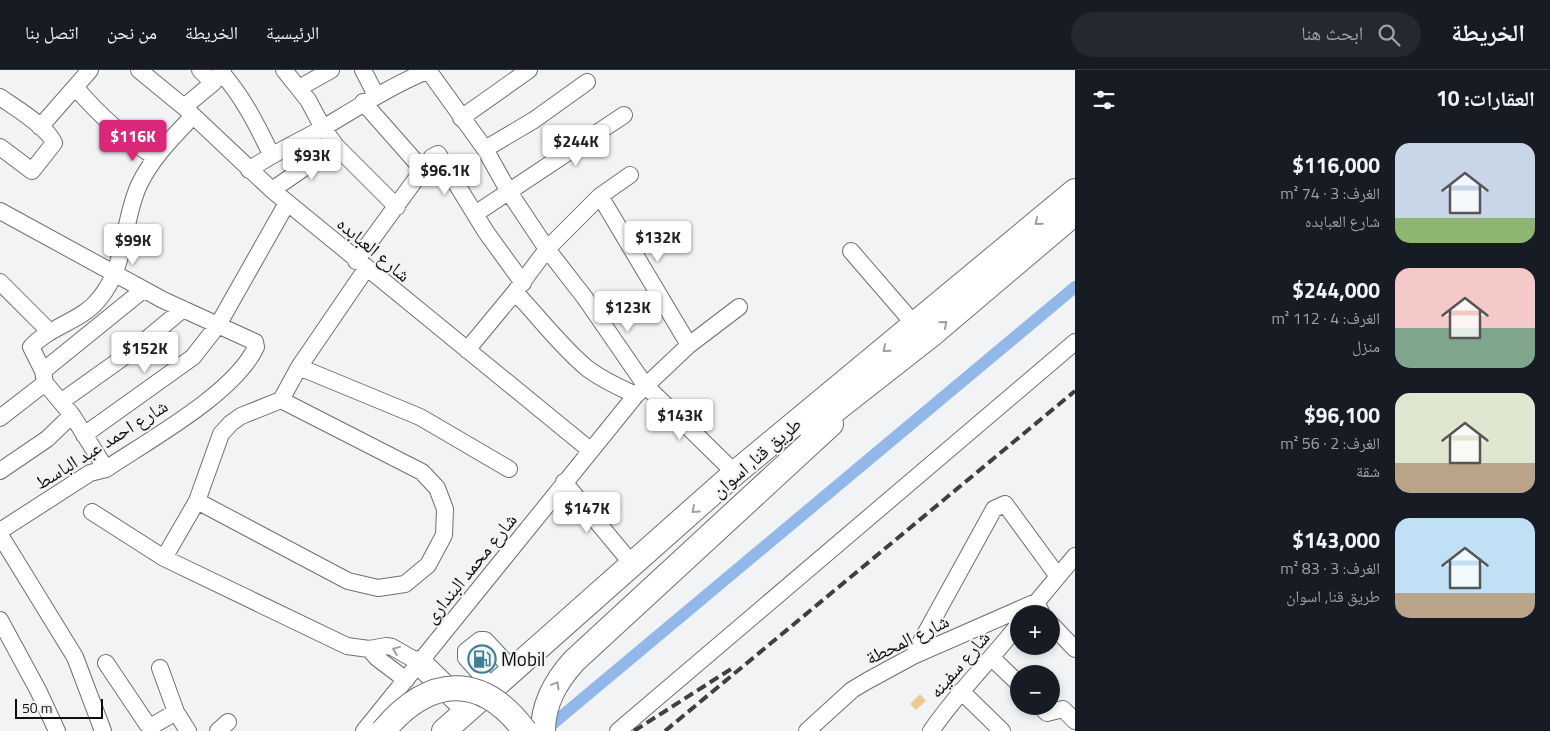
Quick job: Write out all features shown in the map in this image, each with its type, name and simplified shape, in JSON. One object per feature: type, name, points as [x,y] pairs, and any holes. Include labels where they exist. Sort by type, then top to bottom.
[{"type":"highway","name":"طريق قنا, اسوان","points":[[519,676],[634,565],[736,473],[1075,191]]},
{"type":"highway","name":"طريق قنا, اسوان","points":[[444,731],[472,721],[498,694],[795,443],[851,400],[1075,213]]},
{"type":"highway","points":[[543,731],[547,703],[566,670],[838,418],[851,400]]},
{"type":"highway","points":[[413,672],[472,721]]},
{"type":"highway","points":[[383,731],[402,709],[415,700],[443,690],[456,688],[483,693],[495,699],[506,707],[525,731]]},
{"type":"street","points":[[40,127],[90,70]]},
{"type":"street","name":"شارع العبابده","points":[[139,70],[189,111],[249,170],[287,203],[590,450]]},
{"type":"street","points":[[200,70],[219,75],[237,90],[271,154]]},
{"type":"street","points":[[284,70],[308,100],[323,128],[336,146],[397,207]]},
{"type":"street","points":[[299,88],[331,70]]},
{"type":"street","points":[[364,70],[369,99],[423,170]]},
{"type":"street","points":[[249,170],[271,154],[323,128],[369,99],[402,75],[429,70],[461,118],[485,149],[509,192],[547,249],[585,298],[641,390],[736,473]]},
{"type":"street","points":[[461,118],[529,70]]},
{"type":"street","points":[[106,469],[72,415],[44,377],[31,347],[50,332],[88,310],[99,299],[116,274],[139,185],[155,157],[219,75]]},
{"type":"street","points":[[485,149],[542,114],[587,82]]},
{"type":"street","points":[[76,88],[127,140],[155,157]]},
{"type":"street","points":[[0,96],[40,127],[54,143],[32,171],[0,147]]},
{"type":"street","points":[[475,214],[624,115]]},
{"type":"street","points":[[272,190],[336,146]]},
{"type":"street","points":[[164,558],[196,502],[221,434],[241,416],[281,400],[299,367],[397,207],[434,154],[439,154],[519,288],[570,352],[589,369],[611,384],[641,390]]},
{"type":"street","points":[[467,350],[519,288],[547,249],[600,196],[630,174]]},
{"type":"street","points":[[600,196],[690,345]]},
{"type":"street","points":[[84,436],[193,357],[218,326],[287,203]]},
{"type":"street","points":[[0,211],[143,290],[218,326]]},
{"type":"street","points":[[851,251],[916,325]]},
{"type":"street","points":[[0,282],[50,332]]},
{"type":"street","points":[[0,418],[143,290]]},
{"type":"street","name":"شارع محمد البندارى","points":[[364,731],[564,482],[641,390],[690,345],[739,307]]},
{"type":"street","points":[[62,401],[142,343],[182,309]]},
{"type":"street","name":"شارع احمد عبد الباسط","points":[[0,531],[90,473],[106,469],[217,394],[247,362],[255,349],[255,342],[218,326]]},
{"type":"street","points":[[618,731],[1075,342]]},
{"type":"street","points":[[299,367],[420,416],[509,469]]},
{"type":"street","points":[[196,502],[348,581],[378,588],[405,584],[428,565],[444,535],[445,509],[437,488],[422,472],[281,400]]},
{"type":"street","points":[[0,471],[47,439],[72,415]]},
{"type":"street","points":[[564,482],[634,565]]},
{"type":"street","points":[[914,656],[989,517],[998,506],[1005,504],[1058,575]]},
{"type":"street","points":[[92,512],[164,558],[347,646],[369,649],[386,646],[392,647],[413,672]]},
{"type":"street","points":[[0,535],[75,657],[103,731]]},
{"type":"street","points":[[1038,605],[1058,575],[1075,556]]},
{"type":"street","points":[[0,620],[38,690],[57,731]]},
{"type":"street","name":"شارع المحطة","points":[[808,731],[852,690],[914,656],[1010,620]]},
{"type":"street","points":[[1060,633],[1075,649]]},
{"type":"street","name":"شارع سفينه","points":[[930,731],[961,691],[1010,635]]},
{"type":"street","points":[[498,694],[465,657],[466,651],[480,640],[484,640],[519,676]]},
{"type":"street","points":[[369,649],[377,658],[413,672]]},
{"type":"street","points":[[992,658],[1010,675]]},
{"type":"street","points":[[106,664],[147,724],[152,726],[176,712]]},
{"type":"street","points":[[160,668],[176,712],[188,731]]},
{"type":"street","points":[[961,691],[1002,731]]},
{"type":"street","points":[[1060,710],[1063,709],[1075,721]]},
{"type":"building","points":[[920,694],[926,701],[916,710],[910,704]]},
{"type":"waterway","points":[[544,731],[1075,287]]},
{"type":"railway","points":[[665,731],[1075,391]]},
{"type":"railway","points":[[634,731],[731,669]]},
{"type":"place","name":"Mobil","points":[[482,659]]}]
